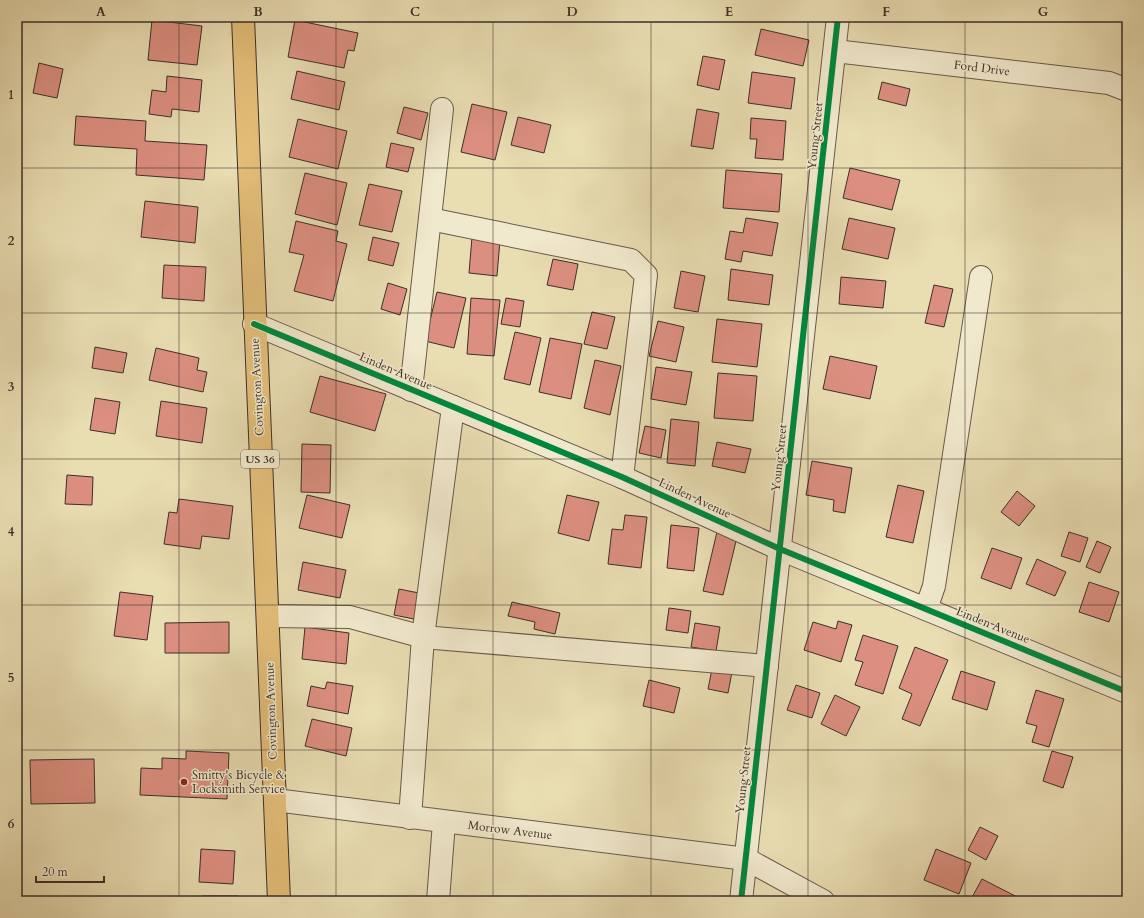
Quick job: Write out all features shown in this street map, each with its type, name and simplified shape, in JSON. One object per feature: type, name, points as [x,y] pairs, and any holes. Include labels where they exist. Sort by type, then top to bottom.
[{"type":"main road","name":"Covington Avenue","points":[[243,17],[254,324],[268,616],[279,901]]},
{"type":"street","name":"Young Street","points":[[741,901],[838,17]]},
{"type":"street","name":"Ford Drive","points":[[835,51],[1109,83],[1127,90]]},
{"type":"street","points":[[411,390],[442,109]]},
{"type":"street","points":[[430,219],[631,260],[646,275],[622,477]]},
{"type":"street","points":[[926,609],[934,586],[981,277]]},
{"type":"street","name":"Linden Avenue","points":[[254,324],[622,477],[780,549],[1127,692]]},
{"type":"street","points":[[410,818],[423,637],[453,407]]},
{"type":"street","points":[[268,616],[350,618],[423,637],[767,666]]},
{"type":"street","name":"Morrow Avenue","points":[[275,800],[746,859]]},
{"type":"street","points":[[438,901],[444,822]]},
{"type":"street","points":[[746,859],[823,901]]},
{"type":"building","points":[[152,20],[202,26],[197,65],[148,60]]},
{"type":"building","points":[[295,20],[358,33],[354,51],[348,50],[344,68],[288,57]]},
{"type":"building","points":[[761,29],[809,40],[803,66],[755,55]]},
{"type":"building","points":[[703,56],[725,60],[719,90],[697,85]]},
{"type":"building","points":[[39,63],[63,69],[57,98],[33,93]]},
{"type":"building","points":[[297,71],[345,82],[339,110],[291,99]]},
{"type":"building","points":[[752,72],[795,78],[791,109],[748,103]]},
{"type":"building","points":[[167,76],[202,80],[199,112],[172,109],[171,117],[149,114],[152,90],[166,92]]},
{"type":"building","points":[[882,82],[910,89],[906,106],[878,99]]},
{"type":"building","points":[[472,104],[507,112],[495,160],[461,152]]},
{"type":"building","points":[[404,107],[428,113],[421,140],[397,133]]},
{"type":"building","points":[[697,109],[719,113],[713,149],[691,146]]},
{"type":"building","points":[[76,116],[146,121],[145,141],[207,145],[204,180],[136,175],[137,149],[74,145]]},
{"type":"building","points":[[518,117],[551,125],[544,153],[511,145]]},
{"type":"building","points":[[751,118],[786,121],[783,160],[755,158],[757,139],[750,139]]},
{"type":"building","points":[[298,119],[347,131],[338,169],[289,157]]},
{"type":"building","points":[[391,143],[414,148],[408,172],[386,167]]},
{"type":"building","points":[[850,168],[900,180],[892,210],[843,198]]},
{"type":"building","points":[[726,170],[782,174],[779,212],[723,208]]},
{"type":"building","points":[[305,173],[347,183],[337,225],[295,214]]},
{"type":"building","points":[[369,184],[402,191],[392,232],[359,225]]},
{"type":"building","points":[[145,201],[198,207],[195,243],[141,237]]},
{"type":"building","points":[[746,218],[778,223],[772,256],[743,251],[741,262],[725,259],[730,231],[743,233]]},
{"type":"building","points":[[849,218],[895,228],[888,259],[842,249]]},
{"type":"building","points":[[296,221],[338,231],[336,241],[347,244],[333,301],[294,291],[304,255],[289,252]]},
{"type":"building","points":[[373,237],[399,243],[393,266],[368,260]]},
{"type":"building","points":[[472,237],[500,240],[497,276],[469,273]]},
{"type":"building","points":[[553,259],[578,264],[573,290],[547,285]]},
{"type":"building","points":[[164,265],[206,267],[204,301],[162,298]]},
{"type":"building","points":[[731,269],[773,275],[769,305],[728,300]]},
{"type":"building","points":[[681,271],[705,276],[698,312],[674,308]]},
{"type":"building","points":[[841,277],[886,281],[883,308],[839,304]]},
{"type":"building","points":[[388,283],[407,289],[400,315],[381,309]]},
{"type":"building","points":[[934,285],[953,289],[944,327],[925,323]]},
{"type":"building","points":[[437,292],[466,298],[454,348],[425,341]]},
{"type":"building","points":[[471,298],[500,300],[494,356],[467,354]]},
{"type":"building","points":[[506,298],[524,301],[520,327],[501,324]]},
{"type":"building","points":[[592,312],[615,317],[607,349],[584,344]]},
{"type":"building","points":[[717,319],[762,324],[757,367],[712,362]]},
{"type":"building","points":[[658,321],[684,327],[676,362],[649,356]]},
{"type":"building","points":[[515,332],[541,338],[530,385],[504,379]]},
{"type":"building","points":[[550,338],[582,344],[571,399],[539,392]]},
{"type":"building","points":[[95,347],[127,353],[123,373],[92,368]]},
{"type":"building","points":[[156,348],[199,358],[197,370],[207,372],[203,392],[149,380]]},
{"type":"building","points":[[830,356],[877,366],[870,399],[823,389]]},
{"type":"building","points":[[595,360],[621,366],[610,415],[584,408]]},
{"type":"building","points":[[656,367],[692,372],[686,405],[651,399]]},
{"type":"building","points":[[718,373],[757,376],[753,421],[714,418]]},
{"type":"building","points":[[320,376],[386,394],[375,431],[310,412]]},
{"type":"building","points":[[95,398],[120,402],[115,434],[90,430]]},
{"type":"building","points":[[161,401],[207,408],[202,443],[156,436]]},
{"type":"building","points":[[671,419],[699,422],[695,466],[667,463]]},
{"type":"building","points":[[645,426],[666,430],[661,458],[639,453]]},
{"type":"building","points":[[717,442],[751,449],[745,473],[712,466]]},
{"type":"building","points":[[302,444],[331,445],[330,493],[301,492]]},
{"type":"building","points":[[812,461],[852,468],[845,513],[833,511],[834,500],[806,495]]},
{"type":"building","points":[[67,475],[93,477],[92,505],[65,504]]},
{"type":"building","points":[[898,485],[924,491],[913,543],[886,537]]},
{"type":"building","points":[[1017,491],[1035,506],[1019,526],[1001,512]]},
{"type":"building","points":[[307,495],[350,505],[342,538],[299,528]]},
{"type":"building","points":[[567,495],[599,502],[589,541],[558,533]]},
{"type":"building","points":[[179,499],[233,506],[229,539],[202,536],[200,549],[164,544],[169,512],[177,513]]},
{"type":"building","points":[[625,515],[647,517],[641,568],[608,564],[612,529],[623,530]]},
{"type":"building","points":[[671,525],[699,528],[694,571],[667,568]]},
{"type":"building","points":[[717,532],[737,537],[723,595],[703,591]]},
{"type":"building","points":[[1069,532],[1088,538],[1080,562],[1061,556]]},
{"type":"building","points":[[1097,541],[1111,547],[1100,573],[1086,567]]},
{"type":"building","points":[[992,548],[1022,558],[1011,589],[981,578]]},
{"type":"building","points":[[1037,559],[1066,572],[1055,596],[1026,584]]},
{"type":"building","points":[[303,562],[346,570],[340,598],[298,590]]},
{"type":"building","points":[[1089,582],[1119,592],[1109,622],[1079,612]]},
{"type":"building","points":[[399,589],[419,593],[414,619],[394,615]]},
{"type":"building","points":[[120,592],[153,596],[147,640],[114,636]]},
{"type":"building","points":[[512,602],[560,613],[555,634],[534,629],[535,622],[508,616]]},
{"type":"building","points":[[669,608],[691,611],[688,633],[666,630]]},
{"type":"building","points":[[838,621],[852,625],[841,662],[804,650],[813,622],[836,629]]},
{"type":"building","points":[[229,622],[229,653],[165,653],[165,623]]},
{"type":"building","points":[[695,623],[720,627],[716,651],[691,647]]},
{"type":"building","points":[[305,627],[349,633],[346,664],[302,659]]},
{"type":"building","points":[[863,635],[898,646],[883,694],[855,685],[863,662],[855,660]]},
{"type":"building","points":[[915,647],[948,660],[920,726],[902,719],[912,694],[899,688]]},
{"type":"building","points":[[712,669],[732,672],[728,693],[708,689]]},
{"type":"building","points":[[961,671],[995,682],[987,710],[952,699]]},
{"type":"building","points":[[649,680],[680,688],[674,713],[643,706]]},
{"type":"building","points":[[327,682],[353,686],[348,714],[307,706],[311,686],[325,689]]},
{"type":"building","points":[[796,685],[820,693],[812,718],[787,710]]},
{"type":"building","points":[[1036,690],[1064,699],[1049,747],[1032,742],[1037,726],[1026,723]]},
{"type":"building","points":[[835,695],[860,707],[846,736],[821,724]]},
{"type":"building","points":[[312,719],[352,728],[346,756],[305,746]]},
{"type":"building","name":"Smitty's Bicycle & Locksmith Service","points":[[186,751],[229,753],[227,799],[140,795],[141,768],[162,769],[162,758],[186,759]]},
{"type":"building","points":[[1052,751],[1073,757],[1063,788],[1043,781]]},
{"type":"building","points":[[94,759],[95,803],[31,804],[30,760]]},
{"type":"building","points":[[980,827],[998,836],[986,860],[968,850]]},
{"type":"building","points":[[201,849],[235,851],[233,884],[199,882]]},
{"type":"building","points":[[936,849],[971,863],[959,894],[924,880]]},
{"type":"building","points":[[982,879],[1025,901],[970,901]]},
{"type":"building","points":[[203,896],[238,896],[238,901],[203,901]]},
{"type":"cycle path","points":[[741,901],[838,17]]},
{"type":"cycle path","points":[[254,324],[622,477],[780,549],[1127,692]]},
{"type":"place","name":"Smitty's Bicycle & Locksmith Service","points":[[184,782]]}]
